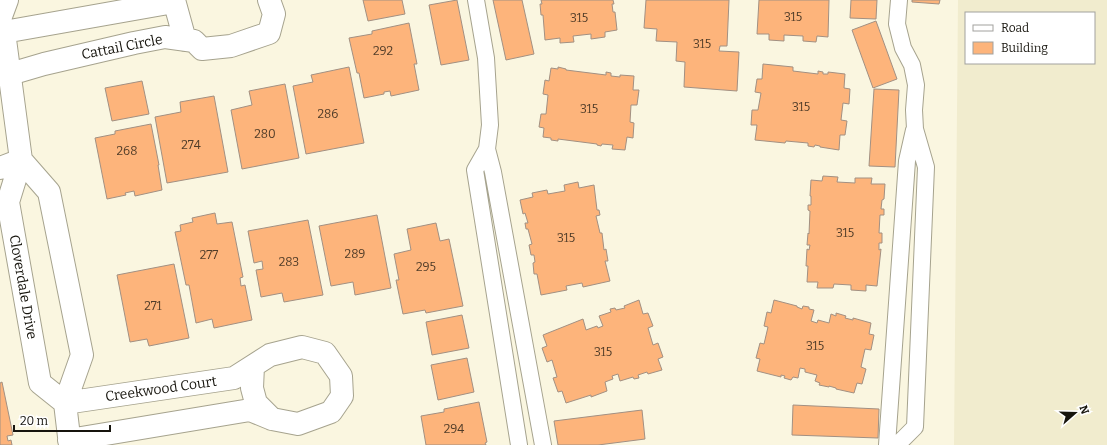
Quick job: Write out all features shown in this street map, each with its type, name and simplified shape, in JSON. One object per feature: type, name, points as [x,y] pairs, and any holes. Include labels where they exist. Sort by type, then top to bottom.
[{"type":"street","name":"Cloverdale Drive","points":[[7,0],[1,24],[10,74],[7,118],[21,160],[8,202],[40,383],[65,403]]},
{"type":"street","name":"Cattail Circle","points":[[10,74],[44,64],[165,37],[194,41],[202,49],[231,46],[269,33],[274,14],[269,0]]},
{"type":"street","points":[[1,24],[174,1],[185,40]]},
{"type":"street","points":[[0,168],[21,160],[49,192],[82,355],[65,403],[70,443]]},
{"type":"street","name":"Creekwood Court","points":[[65,403],[234,378],[270,355],[302,347],[325,353],[341,376],[342,396],[332,412],[298,424],[272,419],[250,410],[70,443]]},
{"type":"street","points":[[253,366],[252,388],[256,403],[272,419]]},
{"type":"lane","points":[[476,0],[486,58],[490,125],[486,149],[475,170],[519,445]]},
{"type":"lane","points":[[897,445],[915,427],[926,167],[915,129],[914,110],[916,85],[912,65],[903,48],[897,24],[899,0]]},
{"type":"lane","points":[[887,445],[907,161],[915,129]]},
{"type":"lane","points":[[486,149],[493,172],[543,445]]},
{"type":"shaded area","points":[[958,0],[1107,0],[1107,445],[954,445]]},
{"type":"building","points":[[363,0],[402,0],[405,14],[368,21]]},
{"type":"building","points":[[457,0],[469,60],[441,65],[429,5]]},
{"type":"building","points":[[493,0],[522,0],[534,54],[506,60]]},
{"type":"building","points":[[541,0],[613,0],[613,12],[615,12],[617,30],[605,32],[605,37],[591,39],[591,34],[573,36],[574,42],[560,43],[560,38],[545,40],[543,15],[541,15]]},
{"type":"building","points":[[646,0],[729,0],[727,46],[720,46],[719,51],[739,52],[737,91],[684,87],[685,62],[676,61],[677,42],[656,41],[657,29],[644,28]]},
{"type":"building","points":[[759,0],[829,0],[828,37],[817,36],[816,42],[803,41],[803,36],[784,35],[784,41],[769,40],[769,34],[757,34]]},
{"type":"building","points":[[851,0],[877,0],[876,19],[850,18]]},
{"type":"building","points":[[912,0],[940,0],[939,4],[912,2]]},
{"type":"building","points":[[876,21],[897,79],[873,88],[852,30]]},
{"type":"building","points":[[409,23],[417,64],[414,64],[419,90],[391,96],[390,91],[384,92],[384,94],[364,98],[359,73],[357,73],[349,38],[372,34],[372,31]]},
{"type":"building","points":[[763,64],[793,67],[793,71],[818,74],[818,71],[823,72],[823,74],[828,74],[828,72],[845,74],[844,88],[850,89],[849,104],[843,103],[841,120],[847,121],[845,135],[840,135],[839,150],[815,145],[814,147],[808,146],[808,143],[786,141],[785,143],[755,140],[757,125],[751,125],[752,110],[758,110],[761,93],[755,92],[757,79],[762,79]]},
{"type":"building","points":[[349,67],[364,143],[306,154],[293,86],[313,82],[311,75]]},
{"type":"building","points":[[558,67],[566,70],[606,75],[606,72],[611,73],[611,76],[634,76],[633,90],[639,90],[637,105],[631,105],[630,122],[634,123],[633,138],[627,137],[625,150],[612,149],[613,145],[602,144],[601,146],[597,144],[558,139],[558,141],[551,140],[551,138],[543,137],[544,128],[539,127],[541,114],[546,114],[548,95],[543,94],[545,80],[549,81],[551,68],[558,69]]},
{"type":"building","points":[[142,81],[149,114],[112,121],[105,88]]},
{"type":"building","points":[[285,84],[299,158],[242,169],[231,110],[252,105],[249,91]]},
{"type":"building","points":[[874,89],[899,90],[895,167],[869,166]]},
{"type":"building","points":[[214,96],[228,172],[167,183],[155,117],[181,112],[180,102]]},
{"type":"building","points":[[151,124],[162,190],[135,196],[134,191],[125,193],[126,195],[107,199],[95,138],[115,134],[115,131]]},
{"type":"building","points":[[823,176],[838,177],[837,182],[855,183],[855,178],[872,178],[871,184],[885,184],[884,199],[882,200],[881,209],[884,209],[884,215],[880,215],[879,233],[882,233],[882,243],[879,243],[879,250],[881,249],[877,286],[866,285],[866,291],[851,290],[851,285],[834,284],[833,288],[817,288],[818,282],[807,282],[807,249],[809,250],[810,245],[807,245],[810,211],[808,210],[808,205],[811,205],[811,180],[822,181]]},
{"type":"building","points":[[578,182],[579,188],[594,185],[597,210],[599,210],[600,215],[596,216],[600,233],[602,233],[604,250],[606,249],[608,261],[605,261],[610,281],[583,287],[582,283],[566,286],[567,290],[541,295],[537,274],[534,274],[534,255],[531,255],[529,245],[532,244],[525,223],[528,223],[525,213],[523,214],[520,200],[533,197],[532,193],[547,190],[548,194],[565,191],[564,185]]},
{"type":"building","points":[[215,213],[217,224],[232,222],[243,277],[240,278],[241,286],[245,285],[252,320],[214,328],[212,319],[196,323],[189,285],[186,285],[175,232],[181,231],[180,225],[193,222],[192,218]]},
{"type":"building","points":[[377,215],[391,288],[355,295],[353,282],[331,286],[319,226]]},
{"type":"building","points":[[308,220],[323,295],[284,302],[282,293],[261,297],[256,270],[263,269],[262,261],[254,263],[248,231]]},
{"type":"building","points":[[436,223],[440,241],[449,239],[463,306],[426,313],[425,310],[403,314],[396,280],[399,280],[394,254],[411,250],[407,229]]},
{"type":"building","points":[[174,264],[189,338],[149,346],[147,339],[130,342],[117,275]]},
{"type":"building","points":[[639,300],[643,314],[648,313],[653,326],[648,328],[653,345],[658,343],[663,357],[658,359],[662,370],[638,375],[639,378],[634,379],[633,377],[620,381],[618,374],[612,376],[613,379],[605,382],[607,391],[591,397],[591,395],[566,403],[562,391],[558,392],[553,378],[557,377],[552,360],[547,362],[542,348],[547,346],[543,335],[583,319],[586,330],[597,326],[598,328],[603,326],[599,316],[611,312],[610,309],[615,308],[616,310],[625,308],[624,306]]},
{"type":"building","points":[[774,300],[797,306],[802,309],[803,306],[809,307],[809,309],[814,310],[811,321],[817,323],[818,320],[829,323],[831,314],[836,316],[836,313],[846,316],[845,318],[853,320],[853,318],[871,323],[869,334],[874,335],[871,350],[865,349],[861,367],[866,369],[862,384],[857,383],[854,393],[829,386],[819,385],[820,383],[815,381],[817,375],[805,372],[805,369],[800,368],[798,378],[793,377],[791,380],[784,378],[785,376],[781,375],[781,377],[757,371],[760,359],[756,358],[760,343],[764,344],[768,327],[764,326],[767,312],[771,313]]},
{"type":"building","points":[[462,315],[469,348],[432,355],[426,322]]},
{"type":"building","points":[[467,358],[474,392],[438,400],[431,365]]},
{"type":"building","points":[[2,382],[13,435],[7,436],[8,441],[11,440],[12,445],[0,445],[0,383]]},
{"type":"building","points":[[479,402],[487,442],[485,443],[486,445],[426,445],[421,416],[444,412],[444,409]]},
{"type":"building","points":[[793,405],[879,409],[878,438],[792,435]]},
{"type":"building","points":[[642,410],[645,439],[598,445],[558,445],[554,421]]}]
